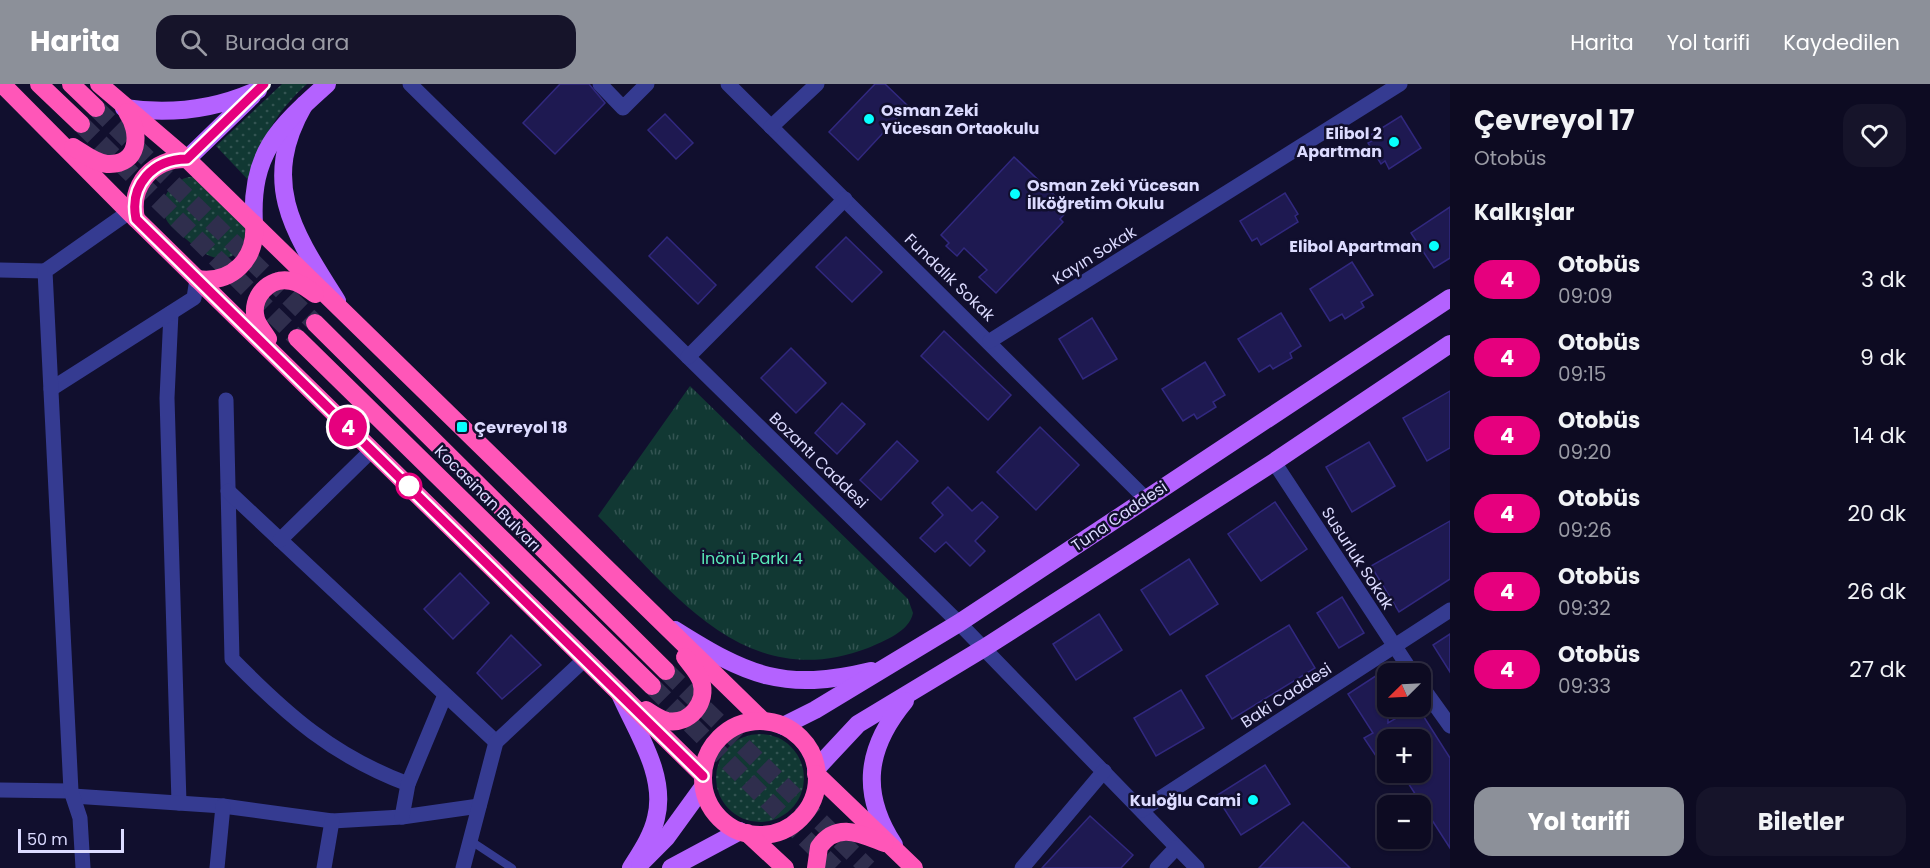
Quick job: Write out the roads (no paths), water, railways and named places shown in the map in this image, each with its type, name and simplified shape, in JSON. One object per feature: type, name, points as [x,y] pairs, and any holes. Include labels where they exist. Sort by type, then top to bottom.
[{"type":"highway","points":[[2,84],[132,216],[619,692],[703,781]]},
{"type":"highway","points":[[39,84],[81,124]]},
{"type":"highway","points":[[71,84],[96,108]]},
{"type":"highway","points":[[99,84],[124,108],[187,159],[762,720]]},
{"type":"highway","points":[[55,138],[98,162],[118,163],[129,156],[136,142],[136,127],[124,108]]},
{"type":"highway","points":[[132,216],[134,201],[146,175],[169,160],[187,159]]},
{"type":"highway","points":[[197,279],[216,280],[241,267],[251,252],[254,224]]},
{"type":"highway","points":[[289,368],[256,319],[256,304],[263,290],[276,282],[290,280],[345,313]]},
{"type":"highway","name":"Kocasinan Bulvarı","points":[[315,323],[666,671]]},
{"type":"highway","name":"Kocasinan Bulvarı","points":[[297,338],[652,686]]},
{"type":"highway","points":[[619,692],[666,721],[689,717],[699,705],[702,690],[698,675],[657,618]]},
{"type":"highway","points":[[743,832],[769,834],[780,831],[799,820],[812,802],[816,772],[808,748],[802,739],[783,726],[762,720],[740,724],[721,736],[708,754],[703,781],[706,798],[718,817],[743,832],[785,868]]},
{"type":"highway","points":[[816,772],[914,868]]},
{"type":"highway","points":[[816,868],[819,847],[829,836],[842,831],[856,832],[895,847]]},
{"type":"main road","points":[[254,224],[255,187],[265,153],[287,120],[327,84]]},
{"type":"main road","points":[[124,108],[160,112],[197,109],[228,102],[261,87]]},
{"type":"main road","points":[[187,159],[261,87]]},
{"type":"main road","points":[[304,105],[286,147],[282,175],[284,201],[301,244],[345,313]]},
{"type":"main road","name":"Tuna Caddesi","points":[[783,726],[815,710],[959,623],[1450,298]]},
{"type":"main road","points":[[816,772],[858,724],[984,648],[1274,462],[1450,344]]},
{"type":"main road","points":[[657,618],[731,664],[772,677],[806,680],[834,678],[890,665]]},
{"type":"main road","points":[[619,692],[654,771],[659,796],[652,830],[633,868]]},
{"type":"main road","points":[[895,847],[877,810],[872,785],[872,762],[886,726],[912,692]]},
{"type":"main road","points":[[633,868],[666,838],[703,781]]},
{"type":"main road","points":[[671,868],[743,832]]},
{"type":"street","name":"Bozantı Caddesi","points":[[410,84],[959,623],[1197,868]]},
{"type":"street","points":[[600,84],[623,108],[647,84]]},
{"type":"street","name":"Fundalık Sokak","points":[[728,84],[990,341],[1145,498]]},
{"type":"street","points":[[771,127],[817,84]]},
{"type":"street","name":"Kayın Sokak","points":[[990,341],[1400,84]]},
{"type":"street","points":[[688,357],[845,199]]},
{"type":"street","points":[[0,270],[45,271],[132,216]]},
{"type":"street","points":[[45,271],[72,793],[80,819],[82,868]]},
{"type":"street","points":[[51,389],[194,298],[197,279]]},
{"type":"street","points":[[171,313],[167,398],[179,803]]},
{"type":"street","points":[[226,400],[231,659],[286,713],[328,745],[367,767],[408,784]]},
{"type":"street","points":[[280,540],[372,450]]},
{"type":"street","name":"Susurluk Sokak","points":[[1274,462],[1406,663]]},
{"type":"street","points":[[228,491],[496,742]]},
{"type":"street","name":"Baki Caddesi","points":[[1142,810],[1450,610]]},
{"type":"street","points":[[464,868],[496,742],[585,659]]},
{"type":"street","points":[[402,817],[408,784],[445,695]]},
{"type":"street","points":[[1431,699],[1450,726]]},
{"type":"street","points":[[1022,868],[1104,771]]},
{"type":"street","points":[[0,790],[72,793],[223,806],[332,820],[402,817],[479,806]]},
{"type":"street","points":[[217,868],[223,806]]},
{"type":"street","points":[[324,868],[332,820]]},
{"type":"street","points":[[1157,868],[1176,848]]},
{"type":"lane","points":[[471,841],[502,865],[512,868]]},
{"type":"tunnel","points":[[96,108],[315,323]]},
{"type":"tunnel","points":[[81,124],[297,338]]},
{"type":"tunnel","points":[[666,671],[868,868]]},
{"type":"tunnel","points":[[652,686],[835,868]]},
{"type":"place","name":"Osman Zeki Yücesan Ortaokulu","points":[[869,119]]},
{"type":"place","name":"Elibol 2 Apartman","points":[[1394,142]]},
{"type":"place","name":"Osman Zeki Yücesan İlköğretim Okulu","points":[[1015,194]]},
{"type":"place","name":"Elibol Apartman","points":[[1434,246]]},
{"type":"place","name":"Çevreyol 18","points":[[462,427]]},
{"type":"place","name":"Kuloğlu Cami","points":[[1253,800]]},
{"type":"park label","name":"İnönü Parkı 4","points":[[752,558]]}]
